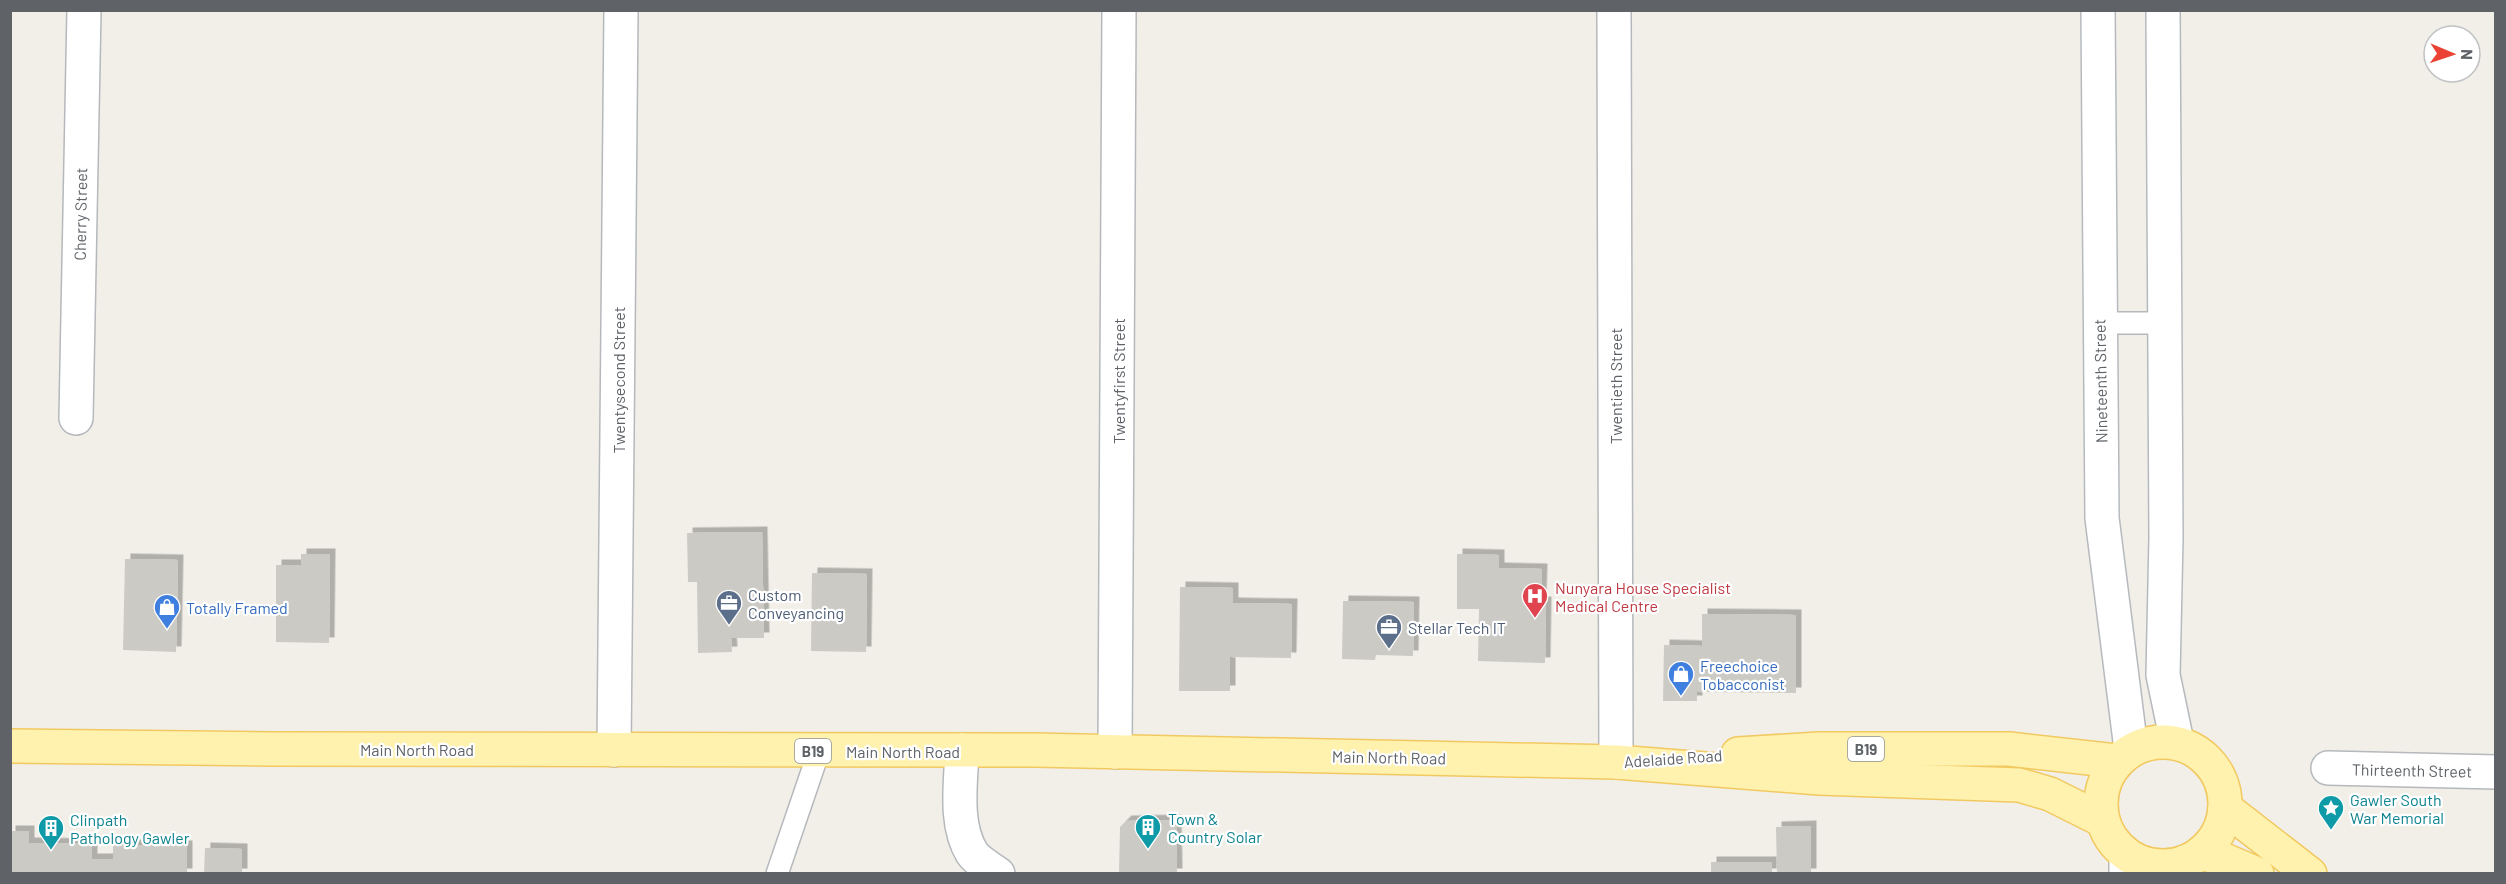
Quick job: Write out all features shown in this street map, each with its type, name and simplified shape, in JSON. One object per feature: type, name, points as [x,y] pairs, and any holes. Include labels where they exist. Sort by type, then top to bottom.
[{"type":"main road","name":"B19","points":[[2123,755],[2153,741],[2177,742]]},
{"type":"main road","points":[[2177,742],[2198,751],[2214,766],[2223,786],[2225,808],[2222,825],[2214,841],[2189,863]]},
{"type":"main road","name":"Main North Road","points":[[10,746],[962,750],[1616,762]]},
{"type":"main road","name":"Adelaide Road","points":[[1616,762],[1819,749],[2009,748],[2123,755]]},
{"type":"main road","points":[[2123,755],[2102,789],[2102,820],[2126,864],[2165,866],[2231,862],[2257,873]]},
{"type":"main road","name":"Adelaide Road","points":[[1616,762],[1819,778],[2019,784],[2050,794],[2102,820]]},
{"type":"main road","points":[[2225,808],[2310,873]]},
{"type":"street","name":"Cherry Street","points":[[76,418],[84,10]]},
{"type":"street","name":"Twentysecond Street","points":[[614,750],[621,10]]},
{"type":"street","name":"Twentyfirst Street","points":[[1115,752],[1119,10]]},
{"type":"street","name":"Twentieth Street","points":[[1614,10],[1616,762]]},
{"type":"street","name":"Nineteenth Street","points":[[2098,10],[2102,518],[2123,755]]},
{"type":"street","points":[[2163,10],[2166,538],[2163,675],[2177,742]]},
{"type":"street","points":[[962,750],[961,819],[965,838],[973,855],[998,873]]},
{"type":"street","name":"Thirteenth Street","points":[[2328,768],[2496,772]]},
{"type":"lane","points":[[2100,323],[2164,323]]},
{"type":"lane","points":[[777,873],[819,751]]},
{"type":"building","points":[[762,532],[764,638],[731,638],[732,652],[698,653],[697,582],[688,582],[687,533]]},
{"type":"building","points":[[301,554],[330,554],[329,643],[276,642],[276,565],[301,565]]},
{"type":"building","points":[[1457,554],[1499,555],[1499,568],[1542,569],[1541,602],[1546,602],[1545,663],[1478,661],[1479,609],[1457,609]]},
{"type":"building","points":[[125,559],[178,560],[176,652],[123,650]]},
{"type":"building","points":[[812,573],[867,574],[866,652],[811,651]]},
{"type":"building","points":[[1180,587],[1233,588],[1233,603],[1292,604],[1291,658],[1230,657],[1230,691],[1179,691]]},
{"type":"building","points":[[1343,601],[1414,602],[1413,656],[1376,655],[1375,660],[1342,659]]},
{"type":"building","points":[[1702,614],[1796,615],[1796,693],[1697,692],[1697,701],[1663,701],[1664,645],[1702,646]]},
{"type":"building","name":"Town & Country Solar","points":[[1176,820],[1177,874],[1119,874],[1120,827],[1126,821]]},
{"type":"building","points":[[1811,826],[1811,874],[1777,874],[1776,827]]},
{"type":"building","points":[[10,831],[29,831],[29,843],[92,844],[92,859],[113,859],[113,845],[187,846],[187,874],[10,874]]},
{"type":"building","points":[[205,848],[242,849],[242,874],[204,874]]},
{"type":"building","points":[[1711,862],[1772,862],[1772,874],[1711,874]]},
{"type":"place","name":"Nunyara House Specialist Medical Centre","points":[[1535,619]]},
{"type":"place","name":"Custom Conveyancing","points":[[729,626]]},
{"type":"place","name":"Totally Framed","points":[[167,630]]},
{"type":"place","name":"Stellar Tech IT","points":[[1389,650]]},
{"type":"place","name":"Freechoice Tobacconist","points":[[1681,697]]},
{"type":"place","name":"Gawler South War Memorial","points":[[2331,831]]},
{"type":"place","name":"Town & Country Solar","points":[[1148,850]]},
{"type":"place","name":"Clinpath Pathology Gawler","points":[[51,851]]}]
